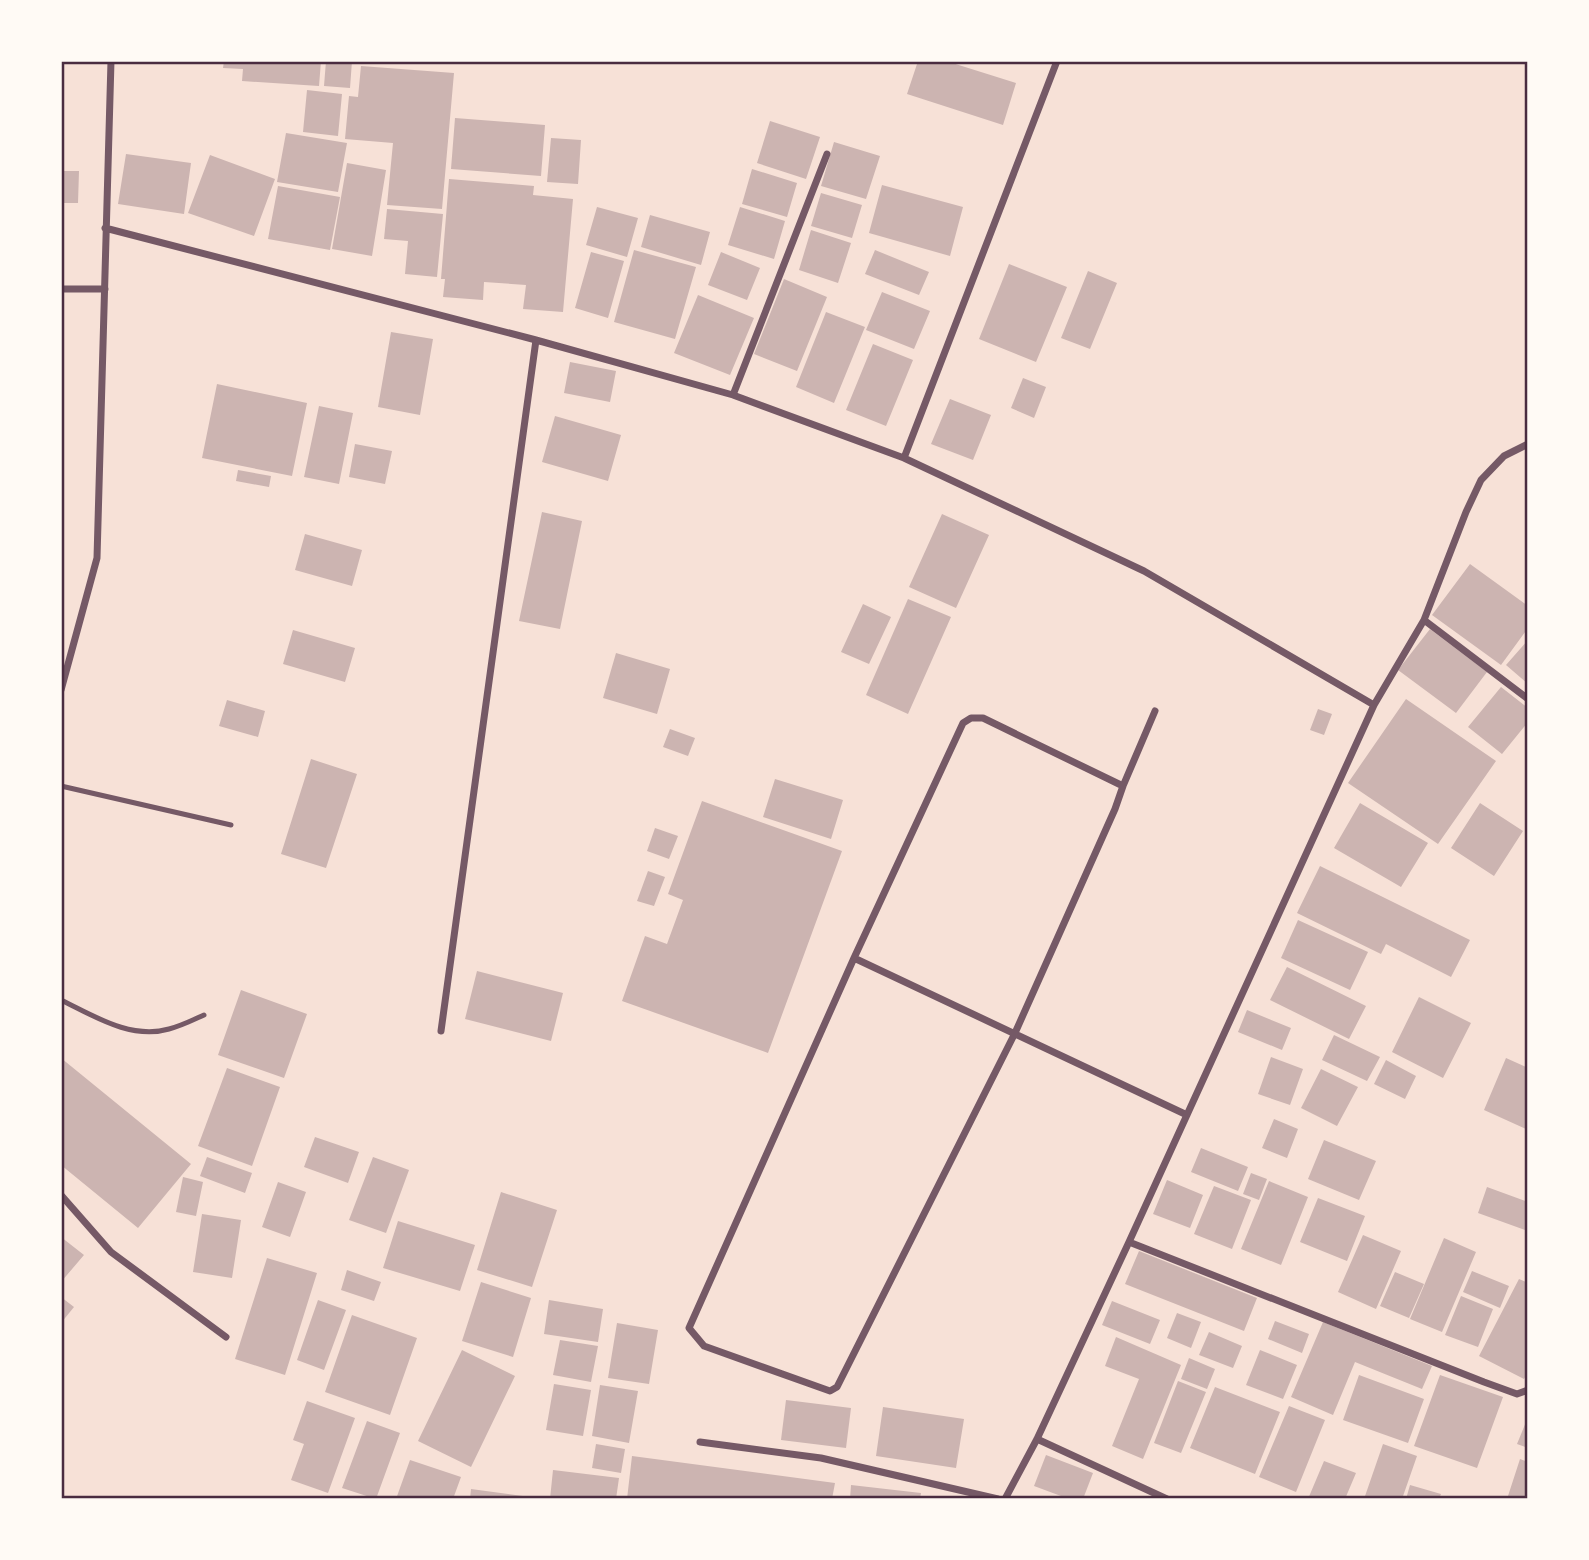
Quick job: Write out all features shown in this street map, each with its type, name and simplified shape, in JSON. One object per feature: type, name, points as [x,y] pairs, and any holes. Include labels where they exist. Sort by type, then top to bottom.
[{"type":"street","points":[[61,690],[97,558],[111,61]]},
{"type":"street","points":[[904,458],[1057,61]]},
{"type":"street","points":[[733,395],[827,155]]},
{"type":"street","points":[[105,228],[536,340],[733,395],[904,458],[1144,571],[1374,705]]},
{"type":"street","points":[[61,289],[105,289]]},
{"type":"street","points":[[441,1031],[536,340]]},
{"type":"street","points":[[1005,1499],[1037,1439],[1129,1242],[1374,705],[1424,620],[1481,480],[1504,456],[1528,444]]},
{"type":"street","points":[[1424,620],[1528,699]]},
{"type":"street","points":[[1123,786],[983,718],[971,718],[963,723],[854,958],[689,1328],[704,1346],[831,1391],[837,1387],[1015,1033],[1156,711]]},
{"type":"street","points":[[854,958],[1187,1115]]},
{"type":"street","points":[[61,1195],[111,1252],[226,1337]]},
{"type":"street","points":[[1129,1242],[1495,1386],[1517,1394],[1528,1390]]},
{"type":"street","points":[[1037,1439],[1167,1499]]},
{"type":"street","points":[[701,1442],[821,1458],[998,1499]]},
{"type":"lane","points":[[61,786],[231,825]]},
{"type":"lane","points":[[61,1000],[115,1026],[146,1031],[168,1030],[204,1015]]},
{"type":"building","points":[[224,61],[321,61],[319,86],[242,81],[243,69],[223,68]]},
{"type":"building","points":[[326,61],[352,61],[350,88],[324,86]]},
{"type":"building","points":[[918,61],[946,61],[1016,83],[1003,125],[907,94]]},
{"type":"building","points":[[361,66],[454,73],[442,209],[387,205],[393,143],[345,139],[349,96],[358,97]]},
{"type":"building","points":[[307,90],[342,94],[338,136],[303,132]]},
{"type":"building","points":[[455,118],[545,125],[541,176],[451,169]]},
{"type":"building","points":[[770,121],[820,137],[806,179],[757,163]]},
{"type":"building","points":[[286,133],[347,143],[338,192],[277,182]]},
{"type":"building","points":[[551,138],[581,140],[578,184],[547,182]]},
{"type":"building","points":[[834,142],[880,156],[866,199],[821,186]]},
{"type":"building","points":[[126,154],[191,163],[184,214],[118,204]]},
{"type":"building","points":[[210,155],[275,179],[254,236],[188,213]]},
{"type":"building","points":[[347,163],[386,170],[372,256],[332,249]]},
{"type":"building","points":[[752,169],[797,183],[787,217],[742,204]]},
{"type":"building","points":[[61,171],[79,171],[78,203],[61,203]]},
{"type":"building","points":[[449,179],[534,186],[533,195],[573,199],[563,312],[523,309],[526,285],[484,282],[483,300],[443,297],[445,279],[441,279]]},
{"type":"building","points":[[882,185],[963,207],[950,256],[869,233]]},
{"type":"building","points":[[278,186],[340,197],[330,250],[268,239]]},
{"type":"building","points":[[821,193],[862,205],[852,238],[811,226]]},
{"type":"building","points":[[597,207],[638,218],[627,257],[586,245]]},
{"type":"building","points":[[740,207],[785,221],[774,259],[728,245]]},
{"type":"building","points":[[387,209],[443,214],[437,277],[405,274],[408,241],[384,239]]},
{"type":"building","points":[[650,215],[710,232],[701,265],[641,247]]},
{"type":"building","points":[[811,230],[851,243],[838,283],[799,270]]},
{"type":"building","points":[[634,250],[696,267],[675,339],[614,322]]},
{"type":"building","points":[[875,250],[929,272],[919,295],[865,274]]},
{"type":"building","points":[[591,252],[624,261],[608,318],[575,308]]},
{"type":"building","points":[[721,252],[760,268],[747,300],[708,285]]},
{"type":"building","points":[[1009,264],[1067,287],[1036,362],[979,339]]},
{"type":"building","points":[[1088,271],[1117,283],[1090,349],[1061,338]]},
{"type":"building","points":[[784,279],[827,297],[797,371],[754,354]]},
{"type":"building","points":[[882,292],[930,311],[914,349],[866,330]]},
{"type":"building","points":[[698,295],[754,318],[730,375],[674,353]]},
{"type":"building","points":[[826,312],[865,327],[834,403],[796,387]]},
{"type":"building","points":[[391,332],[433,339],[420,415],[378,407]]},
{"type":"building","points":[[873,344],[913,360],[886,426],[846,410]]},
{"type":"building","points":[[570,362],[616,371],[610,402],[564,393]]},
{"type":"building","points":[[1023,378],[1046,387],[1034,418],[1011,408]]},
{"type":"building","points":[[217,384],[307,403],[292,476],[202,458]]},
{"type":"building","points":[[950,399],[991,415],[973,460],[931,444]]},
{"type":"building","points":[[319,406],[353,413],[339,484],[304,477]]},
{"type":"building","points":[[555,416],[621,435],[608,481],[542,462]]},
{"type":"building","points":[[355,444],[392,451],[385,484],[349,477]]},
{"type":"building","points":[[238,470],[271,476],[269,487],[236,481]]},
{"type":"building","points":[[542,512],[582,521],[560,629],[519,621]]},
{"type":"building","points":[[942,514],[989,535],[956,608],[909,587]]},
{"type":"building","points":[[305,534],[362,550],[352,586],[295,570]]},
{"type":"building","points":[[1470,564],[1528,606],[1528,628],[1501,665],[1432,615]]},
{"type":"building","points":[[908,599],[951,617],[908,714],[866,695]]},
{"type":"building","points":[[863,604],[891,617],[869,664],[841,652]]},
{"type":"building","points":[[1430,629],[1487,672],[1456,713],[1398,670]]},
{"type":"building","points":[[293,630],[355,648],[345,682],[283,664]]},
{"type":"building","points":[[1528,640],[1528,684],[1506,665]]},
{"type":"building","points":[[616,653],[670,669],[657,714],[603,698]]},
{"type":"building","points":[[1501,687],[1528,708],[1528,722],[1502,754],[1468,727]]},
{"type":"building","points":[[1406,699],[1496,761],[1438,844],[1348,783]]},
{"type":"building","points":[[227,700],[265,711],[258,737],[219,726]]},
{"type":"building","points":[[1318,709],[1332,714],[1324,735],[1310,730]]},
{"type":"building","points":[[670,729],[695,738],[688,756],[663,747]]},
{"type":"building","points":[[311,759],[357,774],[326,868],[281,854]]},
{"type":"building","points":[[775,779],[843,800],[831,839],[763,817]]},
{"type":"building","points":[[702,801],[842,851],[768,1053],[622,1001],[645,936],[667,944],[683,900],[668,894]]},
{"type":"building","points":[[1360,803],[1428,843],[1401,887],[1334,848]]},
{"type":"building","points":[[1480,803],[1523,831],[1494,876],[1451,848]]},
{"type":"building","points":[[655,828],[678,836],[669,859],[647,851]]},
{"type":"building","points":[[1320,866],[1470,940],[1451,977],[1386,944],[1381,954],[1297,913]]},
{"type":"building","points":[[648,871],[665,877],[654,906],[637,901]]},
{"type":"building","points":[[1298,920],[1368,952],[1350,990],[1281,958]]},
{"type":"building","points":[[1287,967],[1366,1006],[1349,1039],[1270,1000]]},
{"type":"building","points":[[477,971],[563,993],[551,1041],[465,1019]]},
{"type":"building","points":[[241,990],[307,1014],[284,1078],[218,1055]]},
{"type":"building","points":[[1419,997],[1471,1023],[1443,1078],[1392,1052]]},
{"type":"building","points":[[1247,1010],[1291,1028],[1282,1050],[1238,1032]]},
{"type":"building","points":[[1334,1035],[1380,1057],[1367,1081],[1322,1060]]},
{"type":"building","points":[[1271,1057],[1303,1069],[1290,1105],[1258,1094]]},
{"type":"building","points":[[61,1058],[191,1164],[138,1228],[61,1165]]},
{"type":"building","points":[[1506,1058],[1528,1068],[1528,1130],[1484,1110]]},
{"type":"building","points":[[1386,1060],[1416,1076],[1405,1099],[1374,1084]]},
{"type":"building","points":[[227,1068],[280,1087],[252,1166],[198,1146]]},
{"type":"building","points":[[1321,1069],[1358,1087],[1337,1126],[1301,1108]]},
{"type":"building","points":[[1274,1119],[1298,1129],[1287,1158],[1262,1148]]},
{"type":"building","points":[[315,1137],[359,1152],[348,1183],[304,1167]]},
{"type":"building","points":[[1324,1140],[1376,1161],[1359,1200],[1308,1179]]},
{"type":"building","points":[[1201,1148],[1248,1167],[1238,1191],[1191,1172]]},
{"type":"building","points":[[207,1157],[252,1173],[245,1193],[200,1176]]},
{"type":"building","points":[[373,1157],[409,1170],[386,1233],[349,1220]]},
{"type":"building","points":[[1251,1173],[1267,1179],[1259,1200],[1243,1194]]},
{"type":"building","points":[[183,1177],[203,1182],[196,1216],[176,1212]]},
{"type":"building","points":[[1167,1180],[1203,1195],[1190,1228],[1153,1214]]},
{"type":"building","points":[[1269,1181],[1308,1197],[1281,1265],[1241,1249]]},
{"type":"building","points":[[278,1182],[306,1192],[290,1237],[262,1227]]},
{"type":"building","points":[[1214,1186],[1251,1200],[1232,1249],[1194,1234]]},
{"type":"building","points":[[1487,1187],[1528,1202],[1528,1223],[1525,1230],[1478,1213]]},
{"type":"building","points":[[501,1192],[557,1210],[532,1287],[477,1270]]},
{"type":"building","points":[[1318,1198],[1365,1216],[1347,1261],[1300,1242]]},
{"type":"building","points":[[202,1214],[241,1220],[232,1278],[193,1272]]},
{"type":"building","points":[[398,1221],[475,1245],[460,1291],[383,1268]]},
{"type":"building","points":[[1363,1235],[1401,1251],[1376,1309],[1338,1292]]},
{"type":"building","points":[[61,1237],[84,1255],[61,1282]]},
{"type":"building","points":[[1444,1238],[1476,1252],[1442,1332],[1410,1319]]},
{"type":"building","points":[[1139,1251],[1257,1298],[1244,1331],[1125,1284]]},
{"type":"building","points":[[267,1258],[317,1273],[285,1375],[235,1359]]},
{"type":"building","points":[[347,1270],[381,1282],[374,1301],[341,1290]]},
{"type":"building","points":[[1472,1271],[1509,1286],[1500,1308],[1463,1292]]},
{"type":"building","points":[[1395,1272],[1424,1284],[1409,1318],[1380,1306]]},
{"type":"building","points":[[1519,1279],[1528,1283],[1528,1372],[1524,1379],[1479,1356]]},
{"type":"building","points":[[481,1282],[531,1298],[513,1357],[462,1341]]},
{"type":"building","points":[[1461,1296],[1493,1309],[1478,1347],[1445,1335]]},
{"type":"building","points":[[61,1297],[74,1307],[61,1323]]},
{"type":"building","points":[[318,1300],[346,1310],[324,1370],[297,1360]]},
{"type":"building","points":[[549,1300],[603,1309],[598,1342],[544,1334]]},
{"type":"building","points":[[1112,1301],[1160,1320],[1150,1344],[1102,1325]]},
{"type":"building","points":[[1177,1313],[1201,1322],[1191,1348],[1167,1338]]},
{"type":"building","points":[[352,1315],[417,1338],[390,1415],[325,1392]]},
{"type":"building","points":[[1275,1321],[1309,1334],[1302,1353],[1268,1339]]},
{"type":"building","points":[[1323,1322],[1432,1366],[1422,1389],[1355,1362],[1333,1415],[1291,1397]]},
{"type":"building","points":[[617,1323],[658,1330],[649,1384],[608,1378]]},
{"type":"building","points":[[1209,1332],[1242,1346],[1233,1368],[1199,1355]]},
{"type":"building","points":[[1116,1337],[1181,1365],[1143,1459],[1112,1446],[1139,1379],[1105,1366]]},
{"type":"building","points":[[560,1340],[598,1346],[591,1382],[553,1375]]},
{"type":"building","points":[[462,1350],[515,1376],[471,1467],[418,1441]]},
{"type":"building","points":[[1260,1350],[1297,1365],[1283,1399],[1246,1385]]},
{"type":"building","points":[[1189,1358],[1215,1369],[1207,1389],[1181,1379]]},
{"type":"building","points":[[1359,1375],[1424,1399],[1408,1443],[1343,1420]]},
{"type":"building","points":[[1440,1375],[1503,1397],[1477,1468],[1414,1446]]},
{"type":"building","points":[[1178,1381],[1206,1392],[1181,1453],[1154,1443]]},
{"type":"building","points":[[554,1384],[591,1390],[583,1436],[546,1430]]},
{"type":"building","points":[[600,1385],[638,1391],[629,1443],[592,1436]]},
{"type":"building","points":[[1215,1387],[1280,1412],[1255,1474],[1190,1448]]},
{"type":"building","points":[[786,1400],[851,1408],[846,1448],[781,1440]]},
{"type":"building","points":[[307,1401],[355,1418],[328,1493],[291,1480],[304,1444],[293,1440]]},
{"type":"building","points":[[1289,1406],[1325,1420],[1296,1492],[1259,1477]]},
{"type":"building","points":[[883,1407],[964,1419],[956,1468],[876,1456]]},
{"type":"building","points":[[1528,1417],[1528,1448],[1517,1444]]},
{"type":"building","points":[[367,1421],[400,1433],[376,1499],[342,1488]]},
{"type":"building","points":[[596,1444],[625,1449],[621,1473],[592,1468]]},
{"type":"building","points":[[1383,1444],[1417,1456],[1402,1499],[1364,1499]]},
{"type":"building","points":[[1046,1455],[1093,1473],[1083,1499],[1069,1499],[1034,1486]]},
{"type":"building","points":[[632,1456],[835,1483],[832,1499],[627,1499]]},
{"type":"building","points":[[1520,1459],[1528,1462],[1528,1499],[1508,1496]]},
{"type":"building","points":[[410,1460],[461,1477],[453,1499],[396,1499]]},
{"type":"building","points":[[1324,1461],[1356,1473],[1345,1499],[1308,1499]]},
{"type":"building","points":[[553,1470],[619,1478],[616,1499],[550,1499]]},
{"type":"building","points":[[851,1485],[921,1493],[920,1499],[850,1499]]},
{"type":"building","points":[[1410,1485],[1441,1494],[1439,1499],[1406,1499]]},
{"type":"building","points":[[471,1489],[530,1497],[470,1499]]}]
